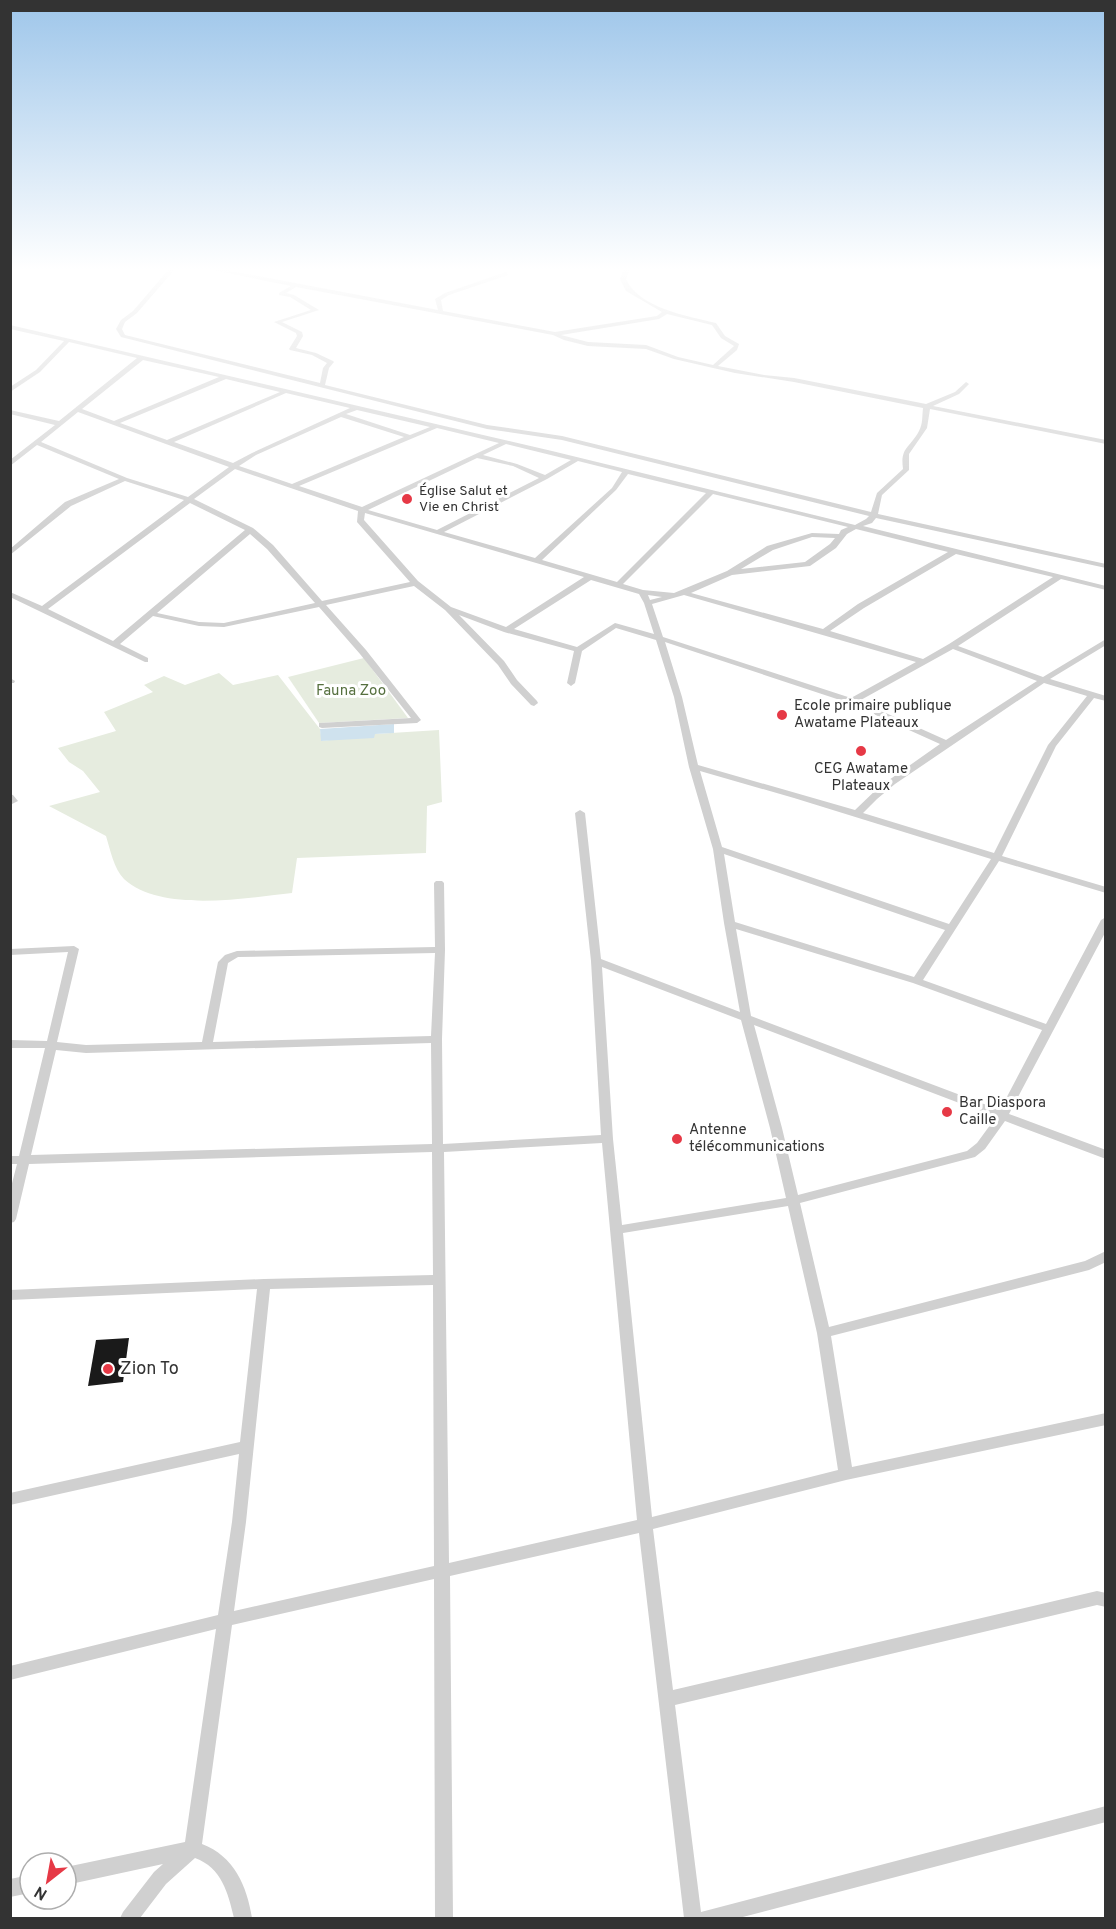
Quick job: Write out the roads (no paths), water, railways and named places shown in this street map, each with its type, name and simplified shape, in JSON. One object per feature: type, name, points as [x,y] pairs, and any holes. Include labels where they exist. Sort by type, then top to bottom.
[{"type":"street","points":[[10,390],[38,370],[50,358]]},
{"type":"street","points":[[136,358],[505,443],[1106,588]]},
{"type":"street","points":[[211,358],[487,427],[562,438],[874,515],[1106,566]]},
{"type":"street","points":[[322,386],[326,368],[331,362],[323,358]]},
{"type":"street","points":[[683,358],[751,376],[794,380],[1106,442]]},
{"type":"street","points":[[714,367],[724,358]]},
{"type":"street","points":[[10,464],[140,359]]},
{"type":"street","points":[[115,423],[225,378]]},
{"type":"street","points":[[927,406],[957,393],[966,384]]},
{"type":"street","points":[[168,442],[284,392]]},
{"type":"street","points":[[730,573],[807,564],[833,546],[839,536],[869,521],[874,515],[879,494],[906,470],[908,449],[924,430],[927,406]]},
{"type":"street","points":[[43,609],[234,466],[254,454],[356,408]]},
{"type":"street","points":[[78,410],[362,510],[642,592],[679,595],[824,632],[921,661]]},
{"type":"street","points":[[10,412],[61,424]]},
{"type":"street","points":[[341,414],[410,437]]},
{"type":"street","points":[[293,486],[436,427]]},
{"type":"street","points":[[362,510],[505,443],[519,440],[529,433]]},
{"type":"street","points":[[37,443],[125,479],[190,500],[250,530],[270,547],[317,603],[376,667],[417,720],[321,725]]},
{"type":"street","points":[[477,456],[515,465],[544,478]]},
{"type":"street","points":[[438,532],[575,460]]},
{"type":"street","points":[[538,560],[614,489],[626,472]]},
{"type":"street","points":[[10,553],[68,504],[125,479]]},
{"type":"street","points":[[618,585],[710,493]]},
{"type":"street","points":[[362,510],[360,520],[364,526],[415,583],[448,608],[501,663],[514,682],[534,703]]},
{"type":"street","points":[[114,645],[250,530]]},
{"type":"street","points":[[648,603],[679,595],[730,573],[770,548],[812,535],[839,536]]},
{"type":"street","points":[[10,541],[23,543]]},
{"type":"street","points":[[824,632],[861,606],[953,552]]},
{"type":"street","points":[[507,630],[590,577]]},
{"type":"street","points":[[852,701],[952,646],[1059,577]]},
{"type":"street","points":[[152,614],[199,624],[224,625],[415,583]]},
{"type":"street","points":[[642,592],[648,603],[678,697],[694,767],[718,849],[746,1017],[776,1128],[824,1334],[846,1474]]},
{"type":"street","points":[[10,594],[145,660]]},
{"type":"street","points":[[448,608],[507,630],[578,650]]},
{"type":"street","points":[[571,683],[578,650],[615,625],[852,701],[947,744]]},
{"type":"street","points":[[857,814],[870,798],[947,744],[1106,641]]},
{"type":"street","points":[[952,646],[1043,680],[1106,699]]},
{"type":"street","points":[[917,981],[996,859],[1052,745],[1091,696]]},
{"type":"street","points":[[694,767],[1106,890]]},
{"type":"street","points":[[10,797],[13,801],[10,802]]},
{"type":"street","points":[[580,813],[596,961],[607,1139],[645,1525],[693,1918]]},
{"type":"street","points":[[718,849],[950,928]]},
{"type":"street","points":[[439,883],[440,950],[436,1038],[444,1918]]},
{"type":"street","points":[[616,1230],[792,1201],[971,1154],[981,1146],[1002,1118],[1047,1028],[1106,920]]},
{"type":"street","points":[[729,923],[917,981],[1047,1028]]},
{"type":"street","points":[[10,952],[74,949],[53,1046],[10,1219]]},
{"type":"street","points":[[207,1044],[224,962],[229,957],[237,954],[440,950]]},
{"type":"street","points":[[596,961],[746,1017],[1002,1118],[1106,1155]]},
{"type":"street","points":[[10,1044],[86,1049],[436,1038]]},
{"type":"street","points":[[10,1160],[437,1148],[607,1139]]},
{"type":"street","points":[[824,1334],[1089,1265],[1106,1256]]},
{"type":"street","points":[[10,1295],[264,1284],[439,1280]]},
{"type":"street","points":[[129,1918],[160,1878],[194,1849],[239,1522],[245,1447],[264,1284]]},
{"type":"street","points":[[10,1673],[225,1620],[645,1525],[846,1474],[1106,1419]]},
{"type":"street","points":[[10,1499],[245,1447]]},
{"type":"street","points":[[668,1699],[1097,1598],[1106,1600]]},
{"type":"street","points":[[707,1918],[1106,1814]]},
{"type":"street","points":[[78,1873],[194,1849],[210,1853],[226,1868],[239,1897],[243,1918]]},
{"type":"water","points":[[394,724],[394,733],[375,734],[374,738],[321,741],[320,729]]},
{"type":"place","name":"Église Salut et Vie en Christ","points":[[407,499]]},
{"type":"place","name":"Ecole primaire publique Awatame Plateaux","points":[[782,715]]},
{"type":"place","name":"CEG Awatame Plateaux","points":[[861,751]]},
{"type":"place","name":"Bar Diaspora Caille","points":[[947,1112]]},
{"type":"place","name":"Antenne télécommunications","points":[[677,1139]]},
{"type":"place","name":"Zion To","points":[[108,1369]]},
{"type":"park label","name":"Fauna Zoo","points":[[351,691]]}]
